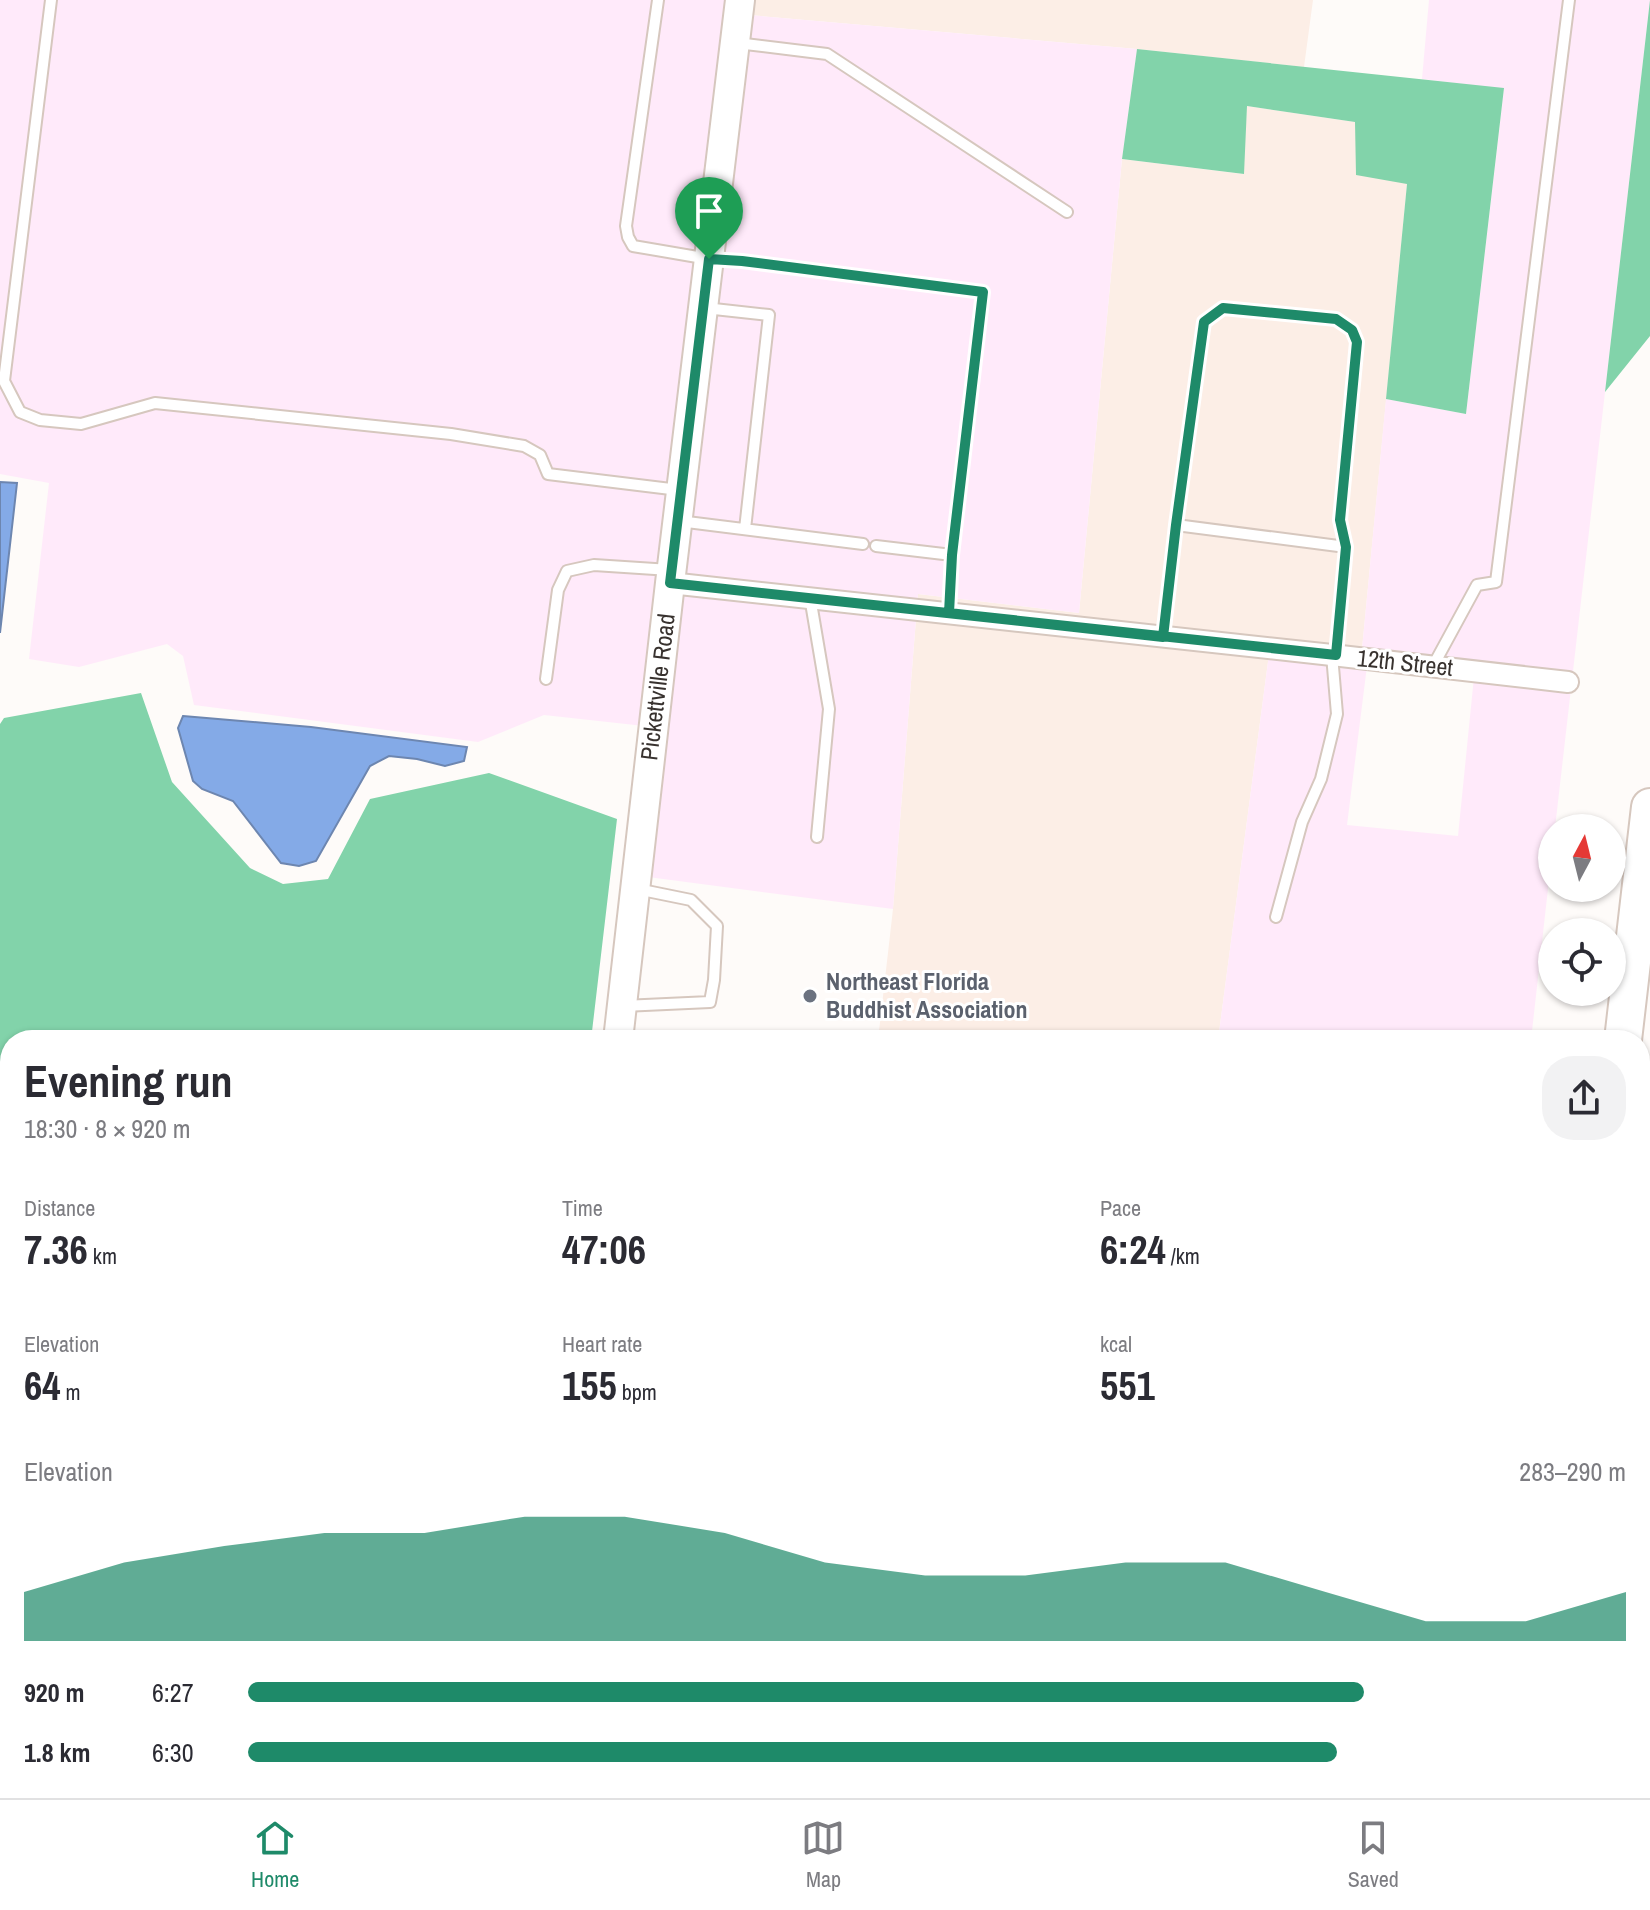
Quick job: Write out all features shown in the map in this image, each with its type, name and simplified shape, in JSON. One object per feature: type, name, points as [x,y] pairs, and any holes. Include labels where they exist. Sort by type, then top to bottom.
[{"type":"highway","points":[[1624,1030],[1650,807]]},
{"type":"street","name":"Pickettville Road","points":[[619,1030],[740,0]]},
{"type":"street","name":"12th Street","points":[[671,577],[810,597],[1568,682]]},
{"type":"lane","points":[[51,0],[4,381],[20,412],[40,420],[81,424],[155,403],[451,434],[524,446],[540,455],[548,474],[681,490]]},
{"type":"lane","points":[[658,0],[626,226],[633,246],[709,259],[983,292],[952,555],[949,613]]},
{"type":"lane","points":[[1433,666],[1477,585],[1496,582],[1569,0]]},
{"type":"lane","points":[[735,42],[827,54],[1067,212]]},
{"type":"lane","points":[[703,308],[769,315],[745,529]]},
{"type":"lane","points":[[1163,637],[1204,322],[1223,308],[1336,319],[1352,330],[1357,342],[1340,520],[1346,547],[1334,655],[1337,714],[1321,779],[1302,822],[1276,917]]},
{"type":"lane","points":[[678,521],[863,544]]},
{"type":"lane","points":[[1176,525],[1346,547]]},
{"type":"lane","points":[[876,546],[952,555]]},
{"type":"lane","points":[[546,679],[558,590],[567,571],[594,565],[671,577]]},
{"type":"lane","points":[[810,597],[829,709],[817,837]]},
{"type":"lane","points":[[622,1006],[710,1002],[714,980],[717,926],[691,900],[635,888]]},
{"type":"shaded area","points":[[0,0],[731,0],[644,726],[544,715],[478,742],[194,705],[183,656],[167,644],[79,667],[29,659],[49,483],[0,474]]},
{"type":"shaded area","points":[[751,0],[1313,0],[1304,67],[749,15]]},
{"type":"shaded area","points":[[1429,0],[1650,0],[1557,814],[1538,814],[1538,902],[1546,902],[1545,918],[1538,918],[1538,978],[1532,1030],[1219,1030],[1271,639],[1362,649],[1386,399],[1466,414],[1504,89],[1422,79]],"holes":[[[1367,666],[1474,677],[1458,836],[1347,825]]]},
{"type":"shaded area","points":[[749,15],[1137,49],[1122,159],[1079,613],[918,594],[893,909],[648,877]]},
{"type":"shaded area","points":[[1247,106],[1355,122],[1407,184],[1362,649],[1271,639],[1219,1030],[879,1030],[893,909],[918,594],[1079,613],[1122,159],[1243,174]]},
{"type":"green space","points":[[1650,0],[1650,336],[1605,392]]},
{"type":"green space","points":[[1137,49],[1504,88],[1466,414],[1386,399],[1407,184],[1356,175],[1355,122],[1247,106],[1244,174],[1122,159]]},
{"type":"green space","points":[[141,693],[172,782],[250,868],[283,884],[328,879],[370,799],[489,773],[617,819],[592,1030],[0,1030],[0,724],[4,718]]},
{"type":"water","points":[[0,482],[17,483],[0,633]]},
{"type":"water","points":[[183,716],[311,727],[467,747],[464,761],[445,766],[389,756],[370,766],[316,861],[299,866],[281,863],[233,801],[202,789],[193,781],[178,728]]},
{"type":"place","name":"Northeast Florida Buddhist Association","points":[[810,996]]},
{"type":"route","points":[[709,259],[670,583],[821,598],[1049,625],[1336,655],[1346,547],[1340,520],[1357,342],[1352,330],[1336,319],[1223,308],[1204,322],[1176,525],[1163,637],[1049,625],[949,613],[952,555],[983,292],[709,259]]}]
